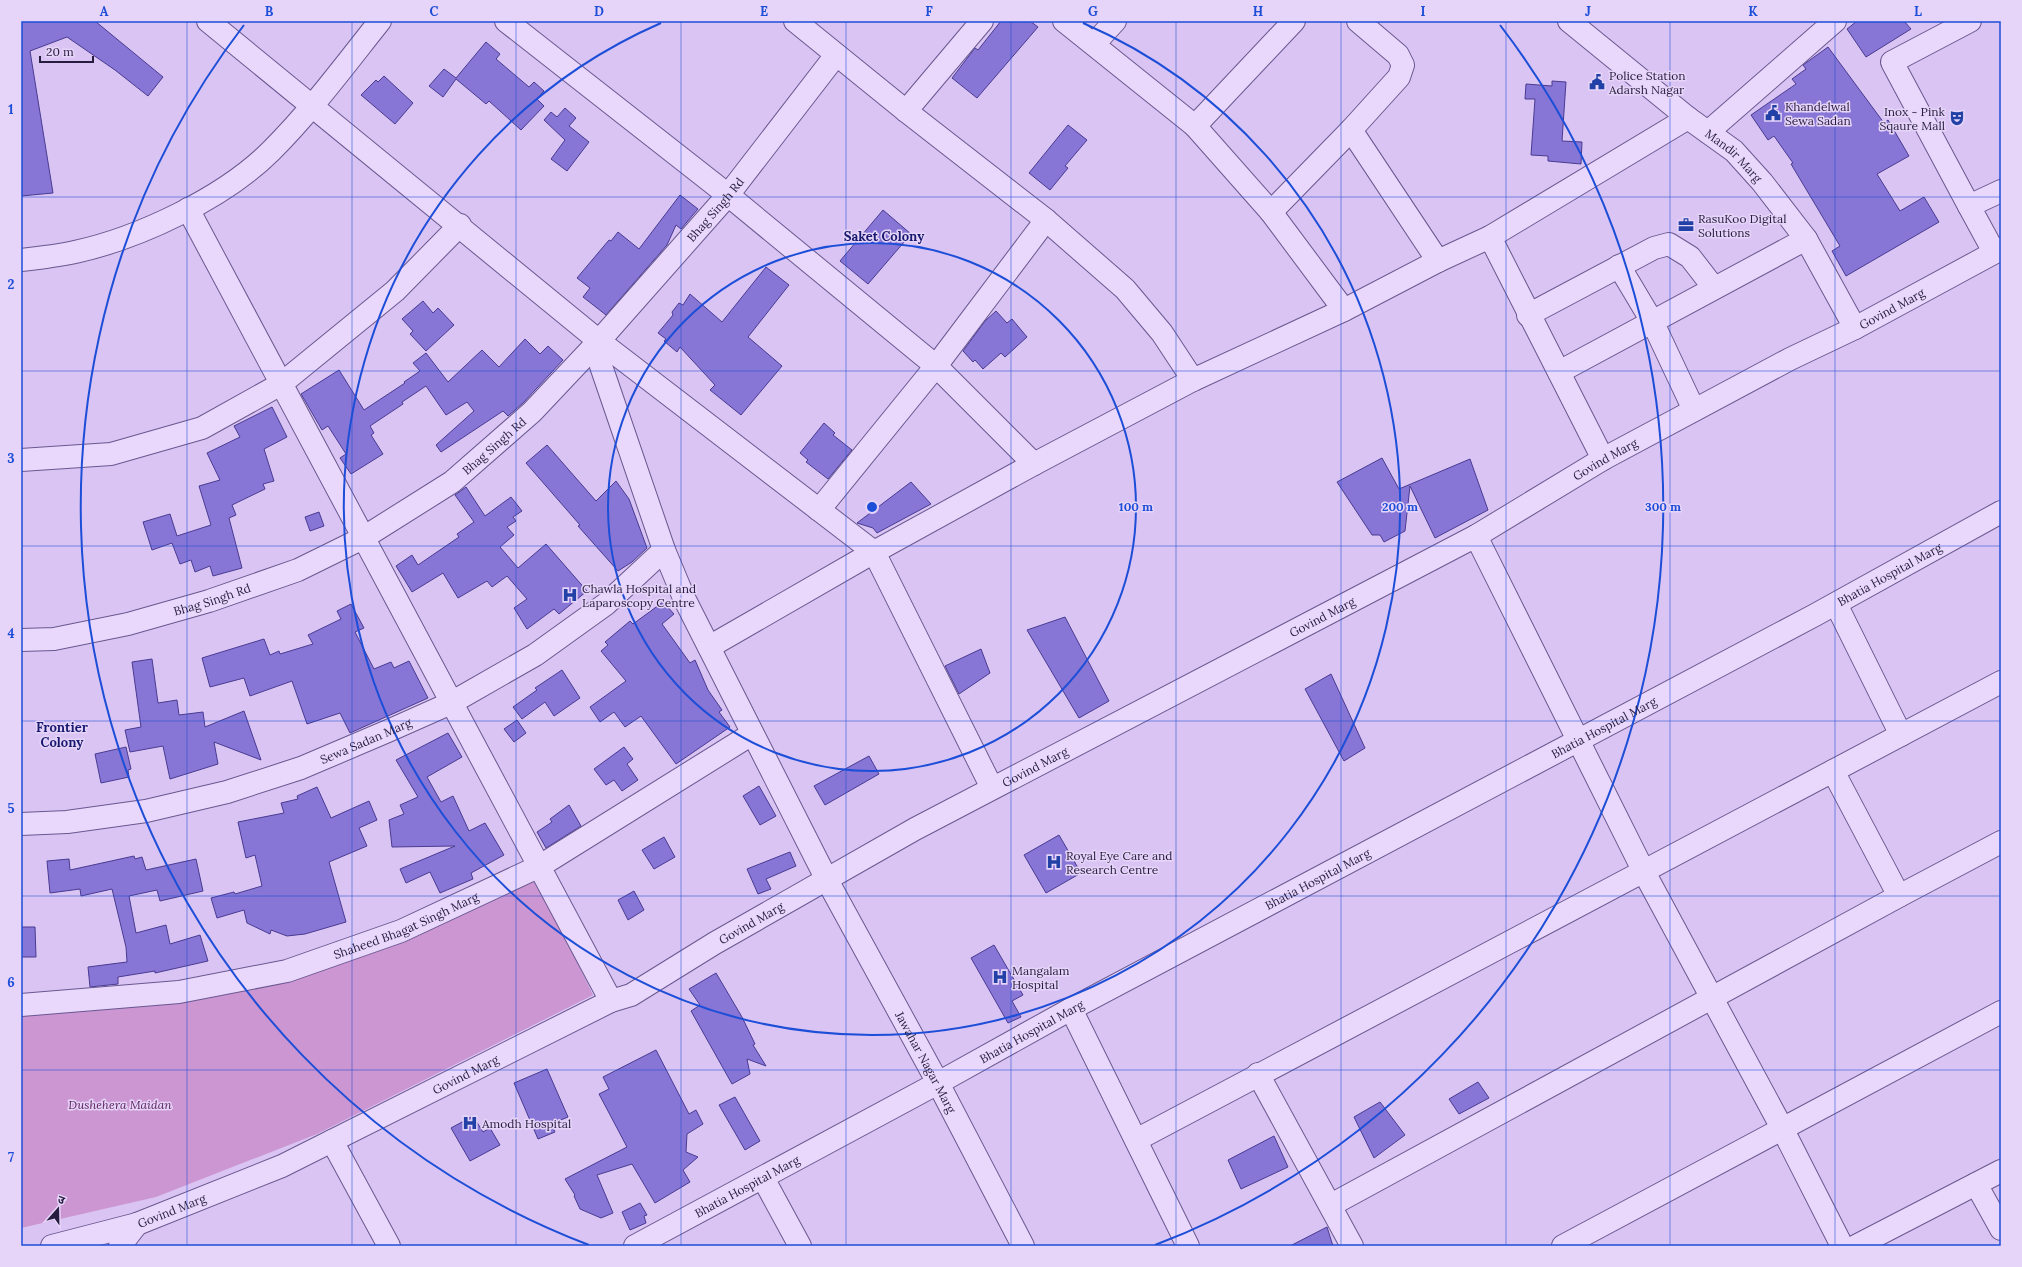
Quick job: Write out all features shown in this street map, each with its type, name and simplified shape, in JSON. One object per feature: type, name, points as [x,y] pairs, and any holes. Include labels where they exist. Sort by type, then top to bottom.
[{"type":"street","points":[[208,21],[460,225],[599,340],[874,552],[992,788]]},
{"type":"street","points":[[21,260],[75,252],[133,235],[188,209],[232,183],[271,152],[312,106],[380,21]]},
{"type":"street","points":[[506,21],[728,195],[936,366],[1034,464]]},
{"type":"street","points":[[795,21],[906,111],[1046,220],[1125,289],[1162,333],[1193,380]]},
{"type":"street","points":[[906,111],[982,21]]},
{"type":"street","points":[[1064,21],[1195,126],[1271,212],[1344,310]]},
{"type":"street","points":[[1094,44],[1115,21]]},
{"type":"street","points":[[1195,126],[1294,21]]},
{"type":"street","points":[[1271,212],[1351,130],[1399,77],[1403,65],[1398,55],[1358,21]]},
{"type":"street","name":"Mandir Marg","points":[[1570,21],[1688,118],[1739,156],[1762,182],[1806,239],[1855,328]]},
{"type":"street","points":[[1708,132],[1835,21]]},
{"type":"street","points":[[1970,21],[1892,62],[1968,206],[1998,251]]},
{"type":"street","name":"Bhag Singh Rd","points":[[21,640],[54,639],[128,624],[209,601],[298,570],[363,538],[452,482],[532,412],[599,340],[728,195],[836,55]]},
{"type":"street","points":[[709,647],[874,552],[1034,464],[1193,380],[1344,310],[1438,261],[1490,237],[1688,118]]},
{"type":"street","points":[[1351,130],[1438,261]]},
{"type":"street","points":[[1968,206],[2001,191]]},
{"type":"street","points":[[188,209],[611,1001]]},
{"type":"street","points":[[819,510],[936,366],[1046,220]]},
{"type":"street","points":[[21,460],[111,454],[202,428],[281,384],[395,291],[460,225]]},
{"type":"street","points":[[1490,237],[1528,315],[1603,459]]},
{"type":"street","points":[[1559,372],[1653,323],[1714,288],[1806,239]]},
{"type":"street","points":[[1528,315],[1654,248],[1669,244],[1690,257],[1714,288]]},
{"type":"street","name":"Govind Marg","points":[[52,1246],[137,1224],[282,1166],[611,1001],[631,995],[715,943],[915,829],[1476,536],[1603,459],[1790,359],[1855,328],[1998,251]]},
{"type":"street","points":[[1619,266],[1653,323],[1694,410]]},
{"type":"street","name":"Jawahar Nagar Marg","points":[[599,340],[601,366],[664,550],[684,598],[827,880],[938,1083],[1023,1246]]},
{"type":"street","name":"Bhatia Hospital Marg","points":[[635,1246],[938,1083],[1071,1009],[1836,604],[2001,512]]},
{"type":"street","points":[[1476,536],[1644,872],[1782,1128],[1842,1246]]},
{"type":"street","name":"Sewa Sadan Marg","points":[[21,824],[67,822],[146,811],[227,792],[301,768],[451,703],[542,651],[606,604],[664,550]]},
{"type":"street","points":[[1836,604],[1901,735]]},
{"type":"street","points":[[1136,1140],[1258,1074],[1644,872],[2001,682]]},
{"type":"street","name":"Shaheed Bhagat Singh Marg","points":[[21,1005],[180,992],[287,971],[401,931],[540,866],[752,734]]},
{"type":"street","points":[[1833,772],[1899,896]]},
{"type":"street","points":[[1331,1205],[2001,842]]},
{"type":"street","points":[[1071,1009],[1188,1246]]},
{"type":"street","points":[[1563,1246],[2001,1012]]},
{"type":"street","points":[[1258,1074],[1331,1205],[1352,1246]]},
{"type":"street","points":[[332,1141],[389,1246]]},
{"type":"street","points":[[1856,1246],[2001,1171]]},
{"type":"street","points":[[762,1178],[800,1246]]},
{"type":"street","points":[[1976,1184],[2001,1229]]},
{"type":"street","points":[[120,1246],[137,1224]]},
{"type":"green space","name":"Dushehera Maidan","points":[[537,878],[593,995],[317,1134],[156,1197],[21,1228],[21,1014],[187,999]]},
{"type":"building","points":[[95,21],[163,77],[148,96],[115,70],[67,37],[30,51],[53,193],[21,196],[21,22]]},
{"type":"building","points":[[1001,21],[1030,21],[1038,27],[977,98],[952,78],[975,48],[978,50]]},
{"type":"building","points":[[1857,21],[1904,21],[1911,29],[1866,57],[1847,29]]},
{"type":"building","points":[[486,42],[500,54],[496,59],[529,87],[534,82],[544,91],[537,99],[544,106],[521,130],[489,101],[486,104],[456,79],[443,97],[429,86],[444,69],[456,78]]},
{"type":"building","points":[[1828,47],[1884,123],[1888,120],[1909,156],[1877,174],[1900,211],[1924,197],[1939,222],[1846,276],[1832,251],[1840,246],[1791,164],[1793,163],[1774,136],[1768,140],[1751,115],[1796,84],[1792,79],[1806,69],[1803,65]]},
{"type":"building","points":[[384,76],[413,103],[395,124],[361,95],[376,80],[378,82]]},
{"type":"building","points":[[1552,81],[1566,82],[1562,141],[1582,142],[1581,164],[1548,161],[1548,156],[1531,155],[1535,99],[1525,99],[1526,84],[1552,86]]},
{"type":"building","points":[[565,108],[576,118],[569,126],[589,142],[567,171],[551,159],[565,140],[544,120],[551,112],[557,117]]},
{"type":"building","points":[[1068,125],[1087,140],[1065,166],[1068,168],[1050,190],[1029,173]]},
{"type":"building","points":[[680,195],[698,209],[681,229],[676,225],[667,245],[606,315],[583,297],[590,288],[577,278],[609,240],[611,241],[618,232],[639,249]]},
{"type":"building","points":[[883,210],[911,234],[868,284],[840,261]]},
{"type":"building","points":[[766,267],[789,285],[748,337],[782,366],[741,415],[710,390],[715,385],[680,347],[677,352],[664,341],[666,339],[658,333],[673,315],[672,312],[679,303],[683,305],[690,294],[722,322]]},
{"type":"building","points":[[423,301],[433,313],[438,308],[454,325],[426,351],[410,334],[413,331],[402,319]]},
{"type":"building","points":[[996,311],[1007,323],[1012,319],[1027,337],[1005,357],[1001,353],[983,369],[975,360],[973,362],[963,351],[985,321]]},
{"type":"building","points":[[525,339],[540,354],[548,346],[563,360],[523,403],[508,416],[503,411],[441,452],[436,445],[474,411],[467,402],[446,415],[426,386],[402,402],[403,404],[370,426],[374,433],[371,435],[383,454],[351,474],[340,458],[346,454],[328,426],[322,430],[301,394],[339,370],[364,410],[405,383],[404,382],[420,371],[413,363],[426,353],[448,382],[482,350],[499,367]]},
{"type":"building","points":[[272,407],[287,437],[264,449],[274,481],[263,484],[265,489],[232,505],[236,515],[229,518],[242,568],[213,576],[210,566],[195,572],[191,560],[180,564],[172,543],[152,550],[143,522],[170,514],[177,536],[211,525],[199,486],[220,480],[207,453],[240,437],[234,426]]},
{"type":"building","points":[[824,423],[835,433],[833,435],[852,450],[828,479],[806,462],[808,460],[800,453]]},
{"type":"building","points":[[547,445],[596,501],[616,481],[629,499],[647,548],[632,562],[618,571],[578,526],[580,525],[526,463]]},
{"type":"building","points":[[1382,458],[1399,489],[1470,459],[1488,510],[1435,538],[1410,486],[1405,531],[1384,542],[1380,535],[1372,535],[1337,482]]},
{"type":"building","points":[[911,482],[931,504],[877,533],[873,528],[857,523]]},
{"type":"building","points":[[466,487],[485,516],[511,497],[522,511],[513,517],[516,521],[507,527],[514,535],[500,547],[518,568],[546,544],[587,591],[559,614],[554,609],[527,629],[514,608],[527,599],[507,576],[492,587],[487,581],[458,598],[443,573],[412,592],[396,566],[412,555],[418,565],[459,537],[457,534],[474,522],[455,495]]},
{"type":"building","points":[[319,512],[324,526],[310,531],[305,517]]},
{"type":"building","points":[[663,602],[674,614],[662,624],[690,663],[695,660],[708,690],[722,710],[719,712],[730,727],[676,764],[641,716],[625,727],[614,712],[600,722],[590,707],[626,681],[601,651],[608,645],[605,642],[630,621],[633,624]]},
{"type":"building","points":[[351,604],[364,628],[355,632],[374,669],[391,662],[394,668],[409,661],[428,698],[350,733],[340,713],[307,724],[292,681],[250,696],[244,678],[210,687],[202,658],[264,639],[270,655],[279,651],[280,654],[313,644],[308,635],[341,619],[337,611]]},
{"type":"building","points":[[1065,617],[1109,701],[1079,718],[1027,630]]},
{"type":"building","points":[[981,649],[990,673],[959,694],[945,666]]},
{"type":"building","points":[[152,659],[158,703],[177,700],[179,715],[203,712],[205,727],[244,711],[261,760],[214,742],[218,764],[170,779],[163,746],[130,752],[125,730],[141,727],[132,662]]},
{"type":"building","points":[[562,670],[580,698],[554,716],[545,702],[522,719],[513,707],[537,690],[535,688]]},
{"type":"building","points":[[1331,674],[1365,748],[1344,761],[1305,689]]},
{"type":"building","points":[[517,720],[526,733],[514,742],[504,729]]},
{"type":"building","points":[[448,733],[462,757],[427,777],[441,802],[453,796],[469,831],[485,823],[504,855],[471,873],[473,879],[440,893],[430,872],[406,883],[400,869],[455,846],[392,847],[389,820],[404,814],[400,805],[418,797],[396,760]]},
{"type":"building","points":[[126,747],[131,769],[128,770],[129,777],[101,783],[95,754]]},
{"type":"building","points":[[624,747],[633,759],[627,764],[638,780],[622,791],[614,780],[606,785],[594,769]]},
{"type":"building","points":[[869,756],[879,774],[825,805],[814,786]]},
{"type":"building","points":[[759,786],[776,816],[760,825],[743,796]]},
{"type":"building","points":[[317,787],[331,818],[369,801],[377,820],[359,828],[367,846],[329,862],[346,922],[305,934],[287,936],[271,930],[270,934],[247,923],[244,910],[217,918],[211,898],[234,892],[235,894],[262,886],[255,855],[246,858],[238,822],[284,813],[281,803],[298,799],[297,796]]},
{"type":"building","points":[[569,805],[581,826],[546,848],[537,832],[552,822],[550,819]]},
{"type":"building","points":[[1059,835],[1081,873],[1046,893],[1024,855]]},
{"type":"building","points":[[664,837],[675,857],[654,869],[642,850]]},
{"type":"building","points":[[790,852],[796,866],[766,879],[771,889],[758,894],[747,869]]},
{"type":"building","points":[[134,856],[135,859],[142,857],[146,870],[196,859],[203,891],[160,901],[157,890],[129,896],[136,933],[166,925],[170,944],[200,935],[208,961],[155,973],[155,971],[118,977],[118,984],[90,987],[88,967],[127,962],[126,947],[112,889],[81,896],[80,889],[50,893],[47,861],[69,859],[70,870]]},
{"type":"building","points":[[634,891],[644,910],[628,920],[618,900]]},
{"type":"building","points":[[21,927],[35,927],[36,957],[21,957]]},
{"type":"building","points":[[994,945],[1023,995],[1012,1001],[1021,1017],[1008,1023],[971,958]]},
{"type":"building","points":[[716,973],[742,1017],[755,1044],[753,1045],[766,1066],[747,1059],[750,1074],[732,1084],[691,1011],[700,1005],[689,989]]},
{"type":"building","points":[[656,1050],[689,1114],[696,1110],[703,1124],[687,1134],[686,1152],[698,1157],[683,1170],[690,1182],[655,1203],[632,1164],[597,1175],[613,1213],[601,1218],[580,1209],[574,1196],[575,1195],[565,1179],[627,1147],[599,1094],[609,1089],[603,1077]]},
{"type":"building","points":[[547,1069],[568,1117],[551,1124],[555,1132],[538,1139],[514,1083]]},
{"type":"building","points":[[1478,1082],[1489,1098],[1459,1114],[1449,1099]]},
{"type":"building","points":[[735,1097],[760,1141],[745,1150],[719,1105]]},
{"type":"building","points":[[1380,1102],[1405,1135],[1374,1158],[1354,1117]]},
{"type":"building","points":[[473,1116],[483,1132],[490,1128],[500,1145],[470,1161],[451,1128]]},
{"type":"building","points":[[1274,1136],[1288,1167],[1241,1189],[1228,1160]]},
{"type":"building","points":[[640,1203],[647,1215],[644,1216],[646,1223],[630,1230],[622,1212]]},
{"type":"building","points":[[1327,1227],[1333,1246],[1290,1246]]},
{"type":"place","name":"Police Station Adarsh Nagar","points":[[1597,82]]},
{"type":"place","name":"Khandelwal Sewa Sadan","points":[[1773,113]]},
{"type":"place","name":"Inox - Pink Sqaure Mall","points":[[1957,118]]},
{"type":"place","name":"RasuKoo Digital Solutions","points":[[1686,225]]},
{"type":"place","name":"Chawla Hospital and Laparoscopy Centre","points":[[570,595]]},
{"type":"place","name":"Royal Eye Care and Research Centre","points":[[1054,862]]},
{"type":"place","name":"Mangalam Hospital","points":[[1000,977]]},
{"type":"place","name":"Amodh Hospital","points":[[470,1123]]},
{"type":"district","name":"Saket Colony","points":[[884,236]]},
{"type":"district","name":"Frontier Colony","points":[[62,734]]}]
